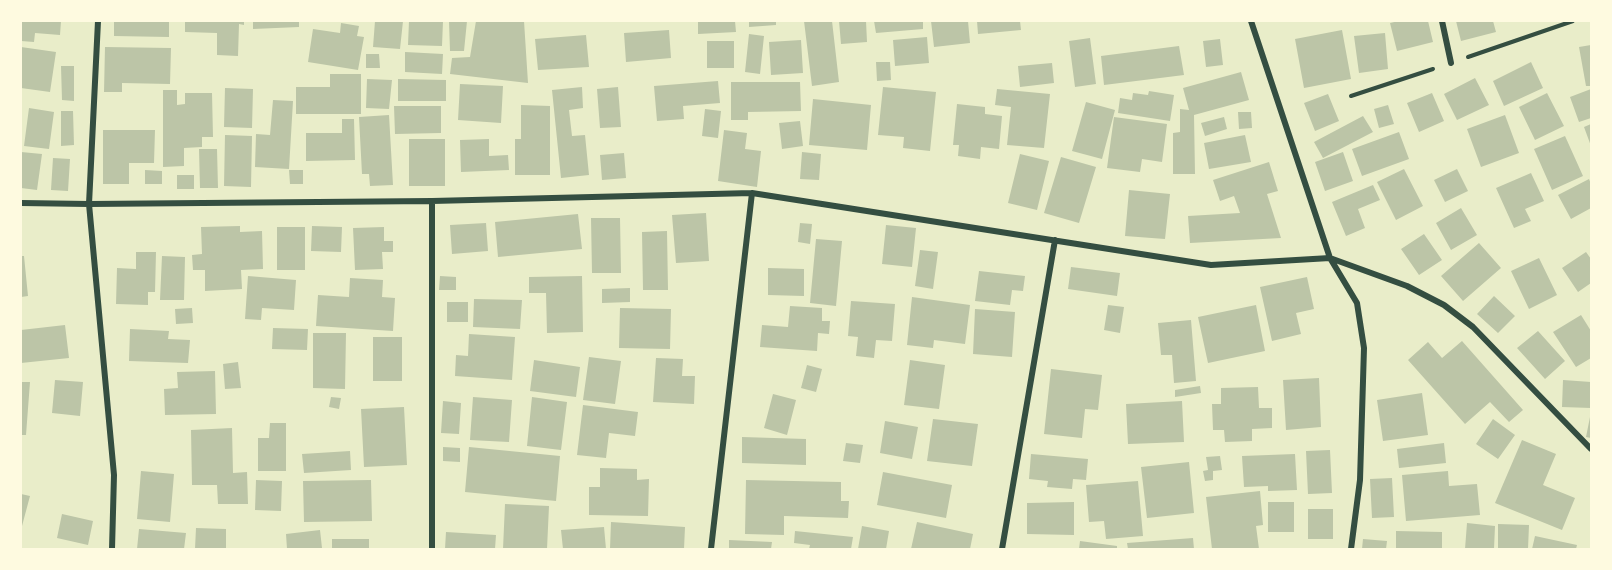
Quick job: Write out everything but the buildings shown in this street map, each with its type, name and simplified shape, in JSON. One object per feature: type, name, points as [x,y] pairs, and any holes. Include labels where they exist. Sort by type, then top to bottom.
[{"type":"street","points":[[98,21],[89,204],[114,475],[112,549]]},
{"type":"street","points":[[1251,21],[1330,258],[1357,303],[1364,348],[1360,480],[1351,549]]},
{"type":"street","points":[[1442,21],[1451,63]]},
{"type":"street","points":[[21,203],[432,201],[752,193],[1211,265],[1330,258],[1407,286],[1444,305],[1473,327],[1591,449]]},
{"type":"street","points":[[711,549],[752,193]]},
{"type":"street","points":[[432,201],[432,549]]},
{"type":"street","points":[[1002,549],[1055,240]]}]
